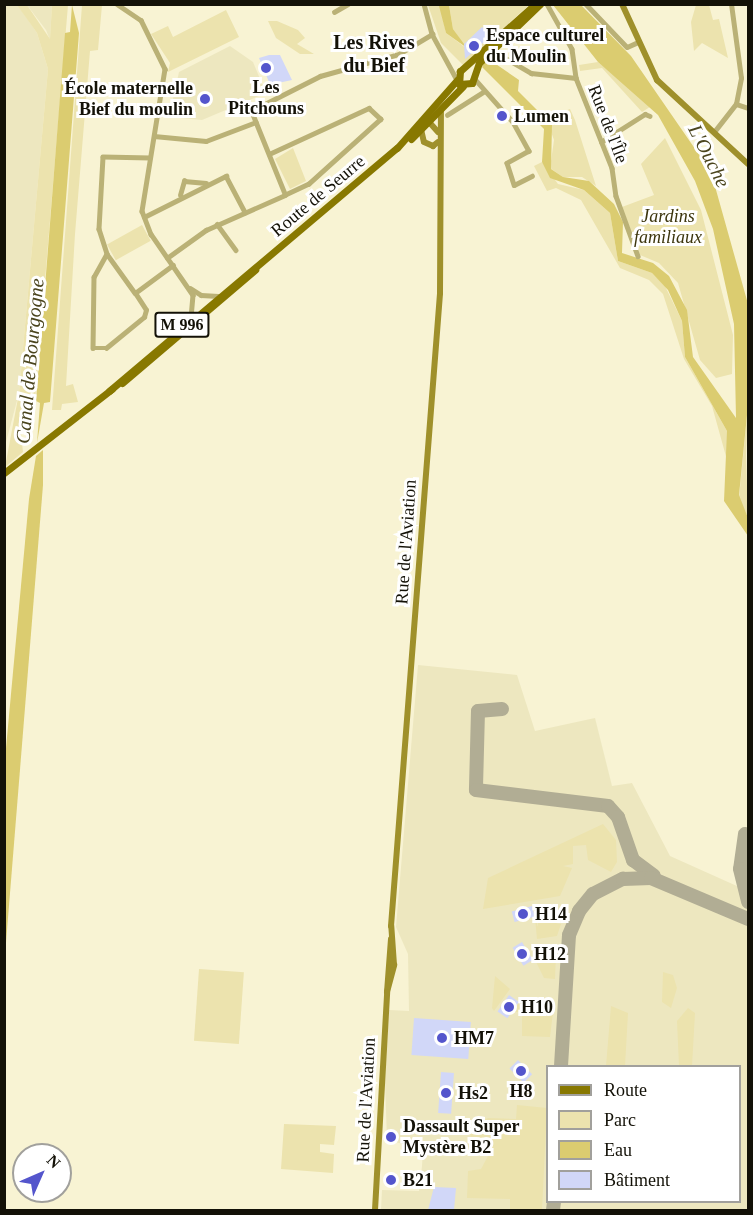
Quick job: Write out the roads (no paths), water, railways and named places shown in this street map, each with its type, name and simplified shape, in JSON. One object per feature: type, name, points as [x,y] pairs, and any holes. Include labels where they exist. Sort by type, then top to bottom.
[{"type":"main road","points":[[465,86],[457,79],[470,71],[535,4]]},
{"type":"main road","points":[[490,49],[540,4]]},
{"type":"main road","name":"Route de Seurre","points":[[4,473],[44,445],[418,129],[444,113],[465,86],[470,71]]},
{"type":"main road","name":"M 996","points":[[418,129],[457,79]]},
{"type":"main road","name":"Route de Seurre","points":[[397,148],[409,141],[418,129]]},
{"type":"main road","name":"Route de Seurre","points":[[110,390],[191,318],[207,309],[218,296],[259,265]]},
{"type":"street","points":[[117,4],[141,20],[165,69],[150,158],[144,217],[167,258],[190,287],[196,302],[207,309]]},
{"type":"street","points":[[172,4],[192,5]]},
{"type":"street","points":[[334,12],[348,4]]},
{"type":"street","points":[[424,4],[432,34],[457,79]]},
{"type":"street","name":"Rue de l'Île","points":[[547,4],[572,50],[576,78],[602,142],[638,256]]},
{"type":"street","points":[[586,4],[627,47],[638,42]]},
{"type":"street","points":[[622,4],[657,80],[748,164]]},
{"type":"street","points":[[714,132],[736,104],[742,61],[731,4]]},
{"type":"street","points":[[285,195],[251,111],[320,76],[399,54],[432,34]]},
{"type":"street","points":[[490,49],[531,73],[576,78]]},
{"type":"street","points":[[448,63],[470,71],[482,91],[513,123],[529,151],[507,163],[514,185],[532,176]]},
{"type":"street","points":[[465,86],[482,91]]},
{"type":"street","points":[[444,113],[482,91]]},
{"type":"street","points":[[736,104],[748,108]]},
{"type":"street","points":[[167,258],[217,224],[309,184],[381,119],[369,108],[269,154]]},
{"type":"street","name":"Rue de l'Aviation","points":[[375,1210],[391,926],[440,293],[438,132],[444,113]]},
{"type":"street","points":[[602,142],[645,114],[650,116]]},
{"type":"street","points":[[154,135],[206,141],[256,122]]},
{"type":"street","points":[[430,123],[438,132]]},
{"type":"street","points":[[418,129],[424,142]]},
{"type":"street","points":[[409,141],[424,142],[431,146],[438,160]]},
{"type":"street","points":[[431,146],[438,142]]},
{"type":"street","points":[[107,254],[94,277],[93,348],[106,348],[144,317],[146,310],[107,254],[97,222],[101,159],[108,155],[150,158]]},
{"type":"street","points":[[144,217],[180,195],[229,176],[246,212]]},
{"type":"street","points":[[180,195],[184,181],[208,183]]},
{"type":"street","points":[[217,224],[236,250]]},
{"type":"street","points":[[135,293],[173,265]]},
{"type":"street","points":[[190,287],[201,295],[207,309]]},
{"type":"street","points":[[201,295],[218,296]]},
{"type":"street","points":[[191,318],[196,302]]},
{"type":"water","name":"Canal de Bourgogne","points":[[72,5],[79,33],[50,402],[44,403],[37,443],[40,403],[36,401],[65,33],[70,32]]},
{"type":"water","points":[[449,5],[453,29],[467,48],[446,33],[439,6]]},
{"type":"water","points":[[553,5],[581,5],[631,56],[711,172],[748,304],[748,405],[739,495],[748,518],[748,536],[724,501],[727,431],[685,357],[682,321],[668,290],[652,273],[618,261],[610,213],[584,190],[550,178],[542,162],[544,129],[482,67],[487,58],[519,80],[518,91],[552,125],[551,169],[563,177],[589,181],[614,204],[623,222],[622,253],[653,263],[669,276],[687,310],[693,357],[736,418],[734,324],[713,229],[695,181],[658,115],[598,62]]},
{"type":"water","name":"Canal de Bourgogne","points":[[43,450],[43,485],[5,955],[5,759],[29,499],[36,456]]},
{"type":"place","name":"Espace culturel du Moulin","points":[[474,46]]},
{"type":"place","name":"Les Pitchouns","points":[[266,68]]},
{"type":"place","name":"École maternelle Bief du moulin","points":[[205,99]]},
{"type":"place","name":"Lumen","points":[[502,116]]},
{"type":"place","name":"H14","points":[[523,914]]},
{"type":"place","name":"H12","points":[[522,954]]},
{"type":"place","name":"H10","points":[[509,1007]]},
{"type":"place","name":"HM7","points":[[442,1038]]},
{"type":"place","name":"H8","points":[[521,1071]]},
{"type":"place","name":"Hs2","points":[[446,1093]]},
{"type":"place","name":"Dassault Super Mystère B2","points":[[391,1137]]},
{"type":"place","name":"B21","points":[[391,1180]]},
{"type":"district","name":"Les Rives du Bief","points":[[374,54]]},
{"type":"water label","name":"L'Ouche","points":[[709,156]]},
{"type":"park label","name":"Jardins familiaux","points":[[668,227]]}]
